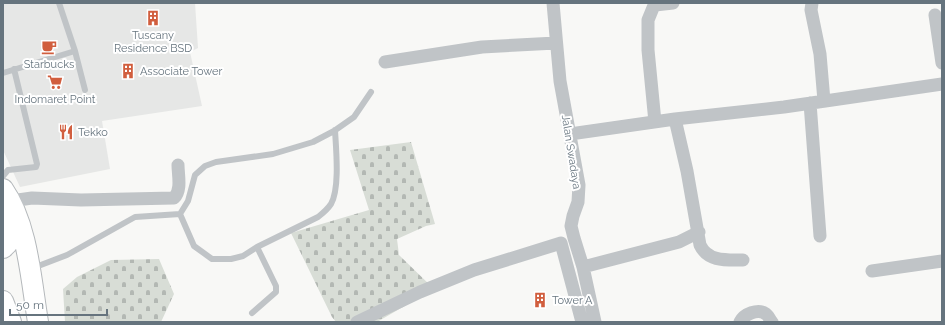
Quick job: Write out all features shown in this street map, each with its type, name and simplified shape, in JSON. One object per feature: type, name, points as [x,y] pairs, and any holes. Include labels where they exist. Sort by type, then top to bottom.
[{"type":"main road","points":[[3,248],[11,239],[6,198]]},
{"type":"main road","points":[[6,198],[23,232],[38,322]]},
{"type":"main road","points":[[3,301],[11,322]]},
{"type":"street","name":"Jalan Swadaya","points":[[553,3],[560,81],[579,185],[578,202],[571,226],[583,267],[595,322]]},
{"type":"street","points":[[655,122],[648,50],[648,20],[655,4],[673,3]]},
{"type":"street","points":[[812,3],[820,54],[824,101]]},
{"type":"street","points":[[935,15],[942,63]]},
{"type":"street","points":[[385,62],[482,47],[556,43]]},
{"type":"street","points":[[570,134],[675,119],[810,103],[942,84]]},
{"type":"street","points":[[810,103],[820,236]]},
{"type":"street","points":[[675,119],[687,171],[699,232],[700,245],[709,255],[723,260],[743,260]]},
{"type":"street","points":[[6,198],[81,200],[174,198],[178,194],[178,165]]},
{"type":"street","points":[[583,267],[680,242],[699,232]]},
{"type":"street","points":[[357,322],[420,292],[474,270],[561,243],[582,322]]},
{"type":"street","points":[[872,271],[942,261]]},
{"type":"street","points":[[740,322],[741,319],[749,313],[761,312],[767,314],[772,322]]},
{"type":"lane","points":[[59,3],[75,51],[85,90]]},
{"type":"lane","points":[[3,73],[75,51]]},
{"type":"lane","points":[[3,176],[8,170],[36,166],[37,164],[14,69]]},
{"type":"lane","points":[[180,214],[188,201],[195,175],[205,166],[216,162],[273,154],[313,142],[354,118],[371,92]]},
{"type":"lane","points":[[180,214],[194,246],[212,259],[231,259],[243,256],[257,247],[318,218],[332,203],[336,172],[335,130]]},
{"type":"lane","points":[[29,269],[67,255],[135,217],[180,214]]},
{"type":"lane","points":[[252,313],[276,292],[276,286],[257,247]]},
{"type":"shaded area","points":[[3,3],[195,3],[198,48],[190,52],[202,106],[102,121],[110,169],[20,187],[3,150]]},
{"type":"green space","points":[[411,142],[435,224],[426,226],[397,239],[399,255],[434,289],[377,322],[336,322],[332,317],[291,233],[369,210],[350,150]]},
{"type":"green space","points":[[159,259],[174,294],[161,322],[65,322],[63,289],[77,277],[111,260]]},
{"type":"place","name":"Tuscany Residence BSD","points":[[153,18]]},
{"type":"place","name":"Starbucks","points":[[49,47]]},
{"type":"place","name":"Associate Tower","points":[[128,71]]},
{"type":"place","name":"Indomaret Point","points":[[55,82]]},
{"type":"place","name":"Tekko","points":[[66,132]]},
{"type":"place","name":"Tower A","points":[[540,300]]}]
